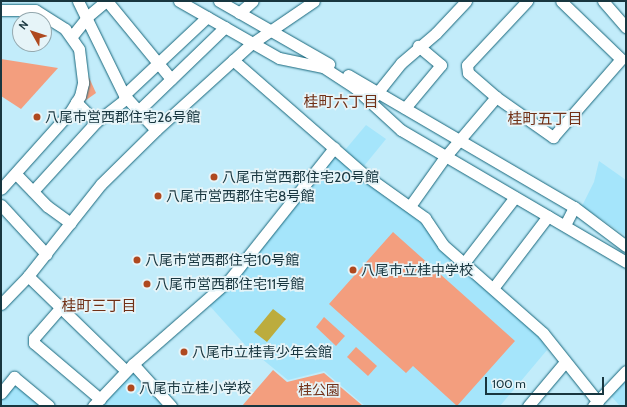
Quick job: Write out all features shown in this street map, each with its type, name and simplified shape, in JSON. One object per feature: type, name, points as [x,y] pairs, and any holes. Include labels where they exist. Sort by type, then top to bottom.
[{"type":"street","points":[[78,1],[88,16],[125,96],[156,130]]},
{"type":"street","points":[[72,36],[88,16],[107,1],[172,79]]},
{"type":"street","points":[[179,1],[225,27],[251,44],[288,61],[323,67],[354,87],[401,130],[626,262]]},
{"type":"street","points":[[220,1],[574,207],[626,246]]},
{"type":"street","points":[[239,13],[253,1]]},
{"type":"street","points":[[2,303],[28,276],[101,184],[156,130],[296,5],[314,1]]},
{"type":"street","points":[[371,102],[418,46],[436,33],[466,1]]},
{"type":"street","points":[[526,1],[467,66],[468,73],[496,97],[553,137],[621,60],[561,1]]},
{"type":"street","points":[[603,1],[626,28]]},
{"type":"street","points":[[1,10],[35,10],[54,21],[72,36],[79,49],[83,83],[76,102],[16,174],[1,189]]},
{"type":"street","points":[[33,191],[96,122],[207,17]]},
{"type":"street","points":[[138,111],[225,27]]},
{"type":"street","points":[[405,108],[441,65],[418,46]]},
{"type":"street","points":[[233,60],[390,195],[410,206],[425,218],[443,245],[494,287],[543,333],[595,404],[626,371]]},
{"type":"street","points":[[410,206],[445,157],[496,97]]},
{"type":"street","points":[[76,102],[96,122]]},
{"type":"street","points":[[61,307],[34,338],[34,343],[97,402],[130,368],[229,280],[334,148]]},
{"type":"street","points":[[16,174],[70,223]]},
{"type":"street","points":[[464,263],[515,197]]},
{"type":"street","points":[[1,205],[46,254]]},
{"type":"street","points":[[565,225],[574,207]]},
{"type":"street","points":[[494,287],[548,216]]},
{"type":"street","points":[[28,276],[171,406]]},
{"type":"street","points":[[528,406],[565,362]]},
{"type":"street","points":[[1,393],[14,377],[50,406]]},
{"type":"shaded area","points":[[366,125],[386,139],[364,166],[345,150]]},
{"type":"shaded area","name":"八尾市立桂中学校","points":[[335,154],[387,199],[407,209],[422,221],[540,336],[547,350],[500,406],[365,406],[324,371],[288,380],[246,346],[208,304]]},
{"type":"shaded area","points":[[599,161],[626,180],[626,236],[582,206],[594,182]]},
{"type":"shaded area","points":[[273,309],[286,319],[267,342],[254,332]]},
{"type":"shaded area","name":"八尾市立桂小学校","points":[[132,369],[164,406],[97,406]]},
{"type":"shaded area","points":[[626,377],[626,406],[620,406],[610,395]]},
{"type":"shaded area","points":[[15,381],[45,406],[1,406],[1,397]]},
{"type":"green space","points":[[1,59],[58,68],[21,109],[1,96]]},
{"type":"green space","points":[[87,73],[96,93],[82,103]]},
{"type":"green space","points":[[393,232],[515,341],[457,406],[413,366],[406,373],[329,304]]},
{"type":"green space","points":[[324,317],[345,336],[336,346],[316,327]]},
{"type":"green space","points":[[356,347],[377,366],[368,376],[347,357]]},
{"type":"green space","name":"桂公園","points":[[273,370],[287,382],[324,373],[363,406],[242,406]]},
{"type":"place","name":"八尾市営西郡住宅26号館","points":[[37,117]]},
{"type":"place","name":"八尾市営西郡住宅20号館","points":[[214,177]]},
{"type":"place","name":"八尾市営西郡住宅8号館","points":[[158,196]]},
{"type":"place","name":"八尾市営西郡住宅10号館","points":[[137,260]]},
{"type":"place","name":"八尾市立桂中学校","points":[[353,270]]},
{"type":"place","name":"八尾市営西郡住宅11号館","points":[[147,284]]},
{"type":"place","name":"八尾市立桂青少年会館","points":[[184,352]]},
{"type":"place","name":"八尾市立桂小学校","points":[[131,388]]},
{"type":"district","name":"桂町六丁目","points":[[341,103]]},
{"type":"district","name":"桂町五丁目","points":[[545,120]]},
{"type":"district","name":"桂町三丁目","points":[[99,307]]}]
